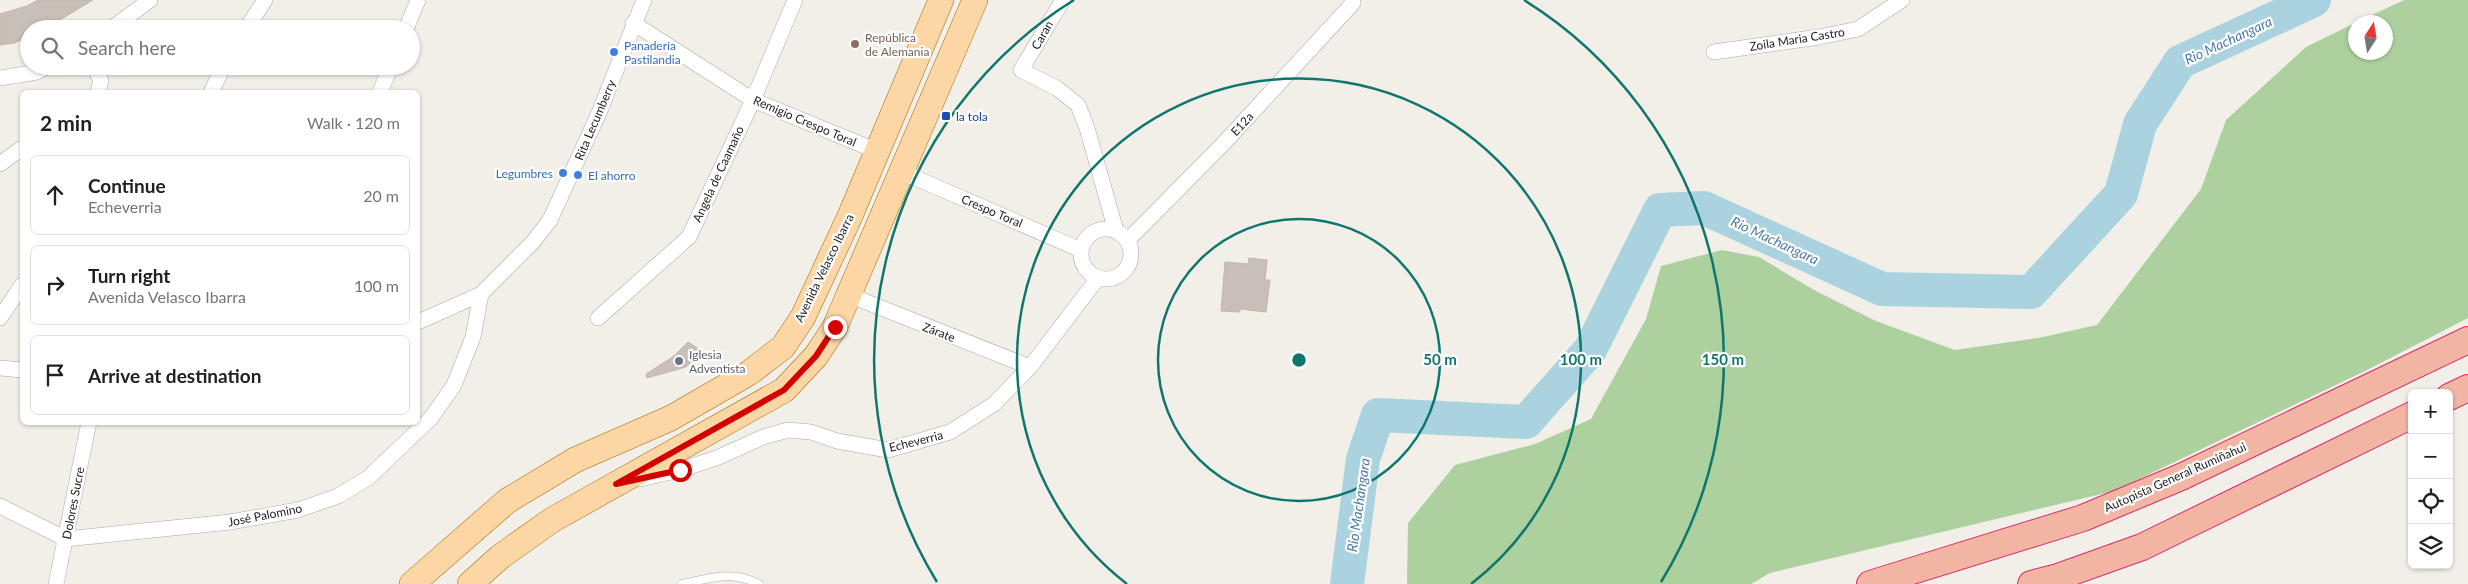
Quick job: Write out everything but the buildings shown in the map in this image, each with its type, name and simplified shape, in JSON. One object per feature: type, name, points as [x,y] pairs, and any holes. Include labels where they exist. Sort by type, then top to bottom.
[{"type":"highway","name":"Autopista General Rumiñahui","points":[[1870,584],[2092,514],[2181,477],[2468,340]]},
{"type":"highway","points":[[2453,395],[2468,388]]},
{"type":"highway","points":[[2031,584],[2058,577],[2142,547],[2408,417]]},
{"type":"main road","name":"Avenida Velasco Ibarra","points":[[412,584],[507,501],[575,460],[672,418],[749,373],[783,346],[814,294],[850,216],[941,0]]},
{"type":"main road","points":[[470,584],[500,557],[552,520],[784,390],[816,356],[835,327],[975,0]]},
{"type":"street","points":[[123,20],[150,0]]},
{"type":"street","points":[[252,20],[265,0]]},
{"type":"street","points":[[410,20],[418,0]]},
{"type":"street","name":"Rita Lecumberry","points":[[420,321],[481,294],[533,242],[550,220],[599,113],[644,0]]},
{"type":"street","name":"Angela de Caamaño","points":[[598,318],[689,237],[752,100],[795,0]]},
{"type":"street","name":"Caran","points":[[1063,0],[1022,70],[1058,90],[1078,105],[1122,236]]},
{"type":"street","name":"Zoila Maria Castro","points":[[1714,52],[1819,37],[1858,29],[1902,0]]},
{"type":"street","name":"E12a","points":[[1122,236],[1224,143],[1353,3]]},
{"type":"street","name":"Remigio Crespo Toral","points":[[634,23],[752,100],[876,152]]},
{"type":"street","points":[[0,78],[20,75]]},
{"type":"street","points":[[99,75],[102,81],[99,90]]},
{"type":"street","points":[[212,90],[220,75]]},
{"type":"street","points":[[381,90],[387,75]]},
{"type":"street","points":[[0,164],[20,149]]},
{"type":"street","name":"Crespo Toral","points":[[902,172],[1081,250]]},
{"type":"street","points":[[1101,230],[1122,236],[1131,258],[1128,266],[1115,278],[1098,278],[1084,267],[1081,250],[1088,237],[1094,232],[1101,230]]},
{"type":"street","name":"Echeverria","points":[[616,484],[680,470],[720,456],[763,437],[788,430],[811,432],[837,441],[888,450],[950,432],[994,404],[1030,367],[1098,278]]},
{"type":"street","points":[[0,318],[20,288]]},
{"type":"street","name":"José Palomino","points":[[66,540],[230,522],[298,510],[338,496],[368,478],[400,449],[440,405],[454,385],[473,336],[481,294]]},
{"type":"street","name":"Zárate","points":[[849,295],[1030,367]]},
{"type":"street","points":[[0,368],[20,370]]},
{"type":"street","name":"Dolores Sucre","points":[[56,584],[88,425]]},
{"type":"street","points":[[0,506],[66,540]]},
{"type":"lane","points":[[682,584],[726,575],[744,577],[759,584]]},
{"type":"green space","points":[[2404,0],[2468,0],[2468,318],[2367,370],[2114,491],[1770,573],[1751,584],[1407,584],[1408,523],[1455,465],[1535,444],[1591,419],[1646,319],[1661,266],[1722,250],[1759,257],[1814,290],[1876,321],[1955,350],[2038,338],[2097,325],[2201,189],[2226,120],[2306,47],[2348,26],[2348,60],[2393,60],[2393,15],[2372,15]]},
{"type":"waterway","name":"Rio Machangara","points":[[1347,584],[1363,459],[1378,415],[1526,422],[1590,350],[1660,210],[1704,208],[1882,289],[2031,292],[2121,194],[2140,124],[2180,62],[2314,0]]},
{"type":"place","name":"República de Alemania","points":[[855,44]]},
{"type":"place","name":"Panadería Pastilandia","points":[[614,52]]},
{"type":"place","name":"la tola","points":[[946,116]]},
{"type":"place","name":"Legumbres","points":[[563,173]]},
{"type":"place","name":"El ahorro","points":[[578,175]]},
{"type":"place","name":"Iglesia Adventista","points":[[679,361]]},
{"type":"route","points":[[680,470],[616,484],[784,390],[816,356],[835,327]]}]
